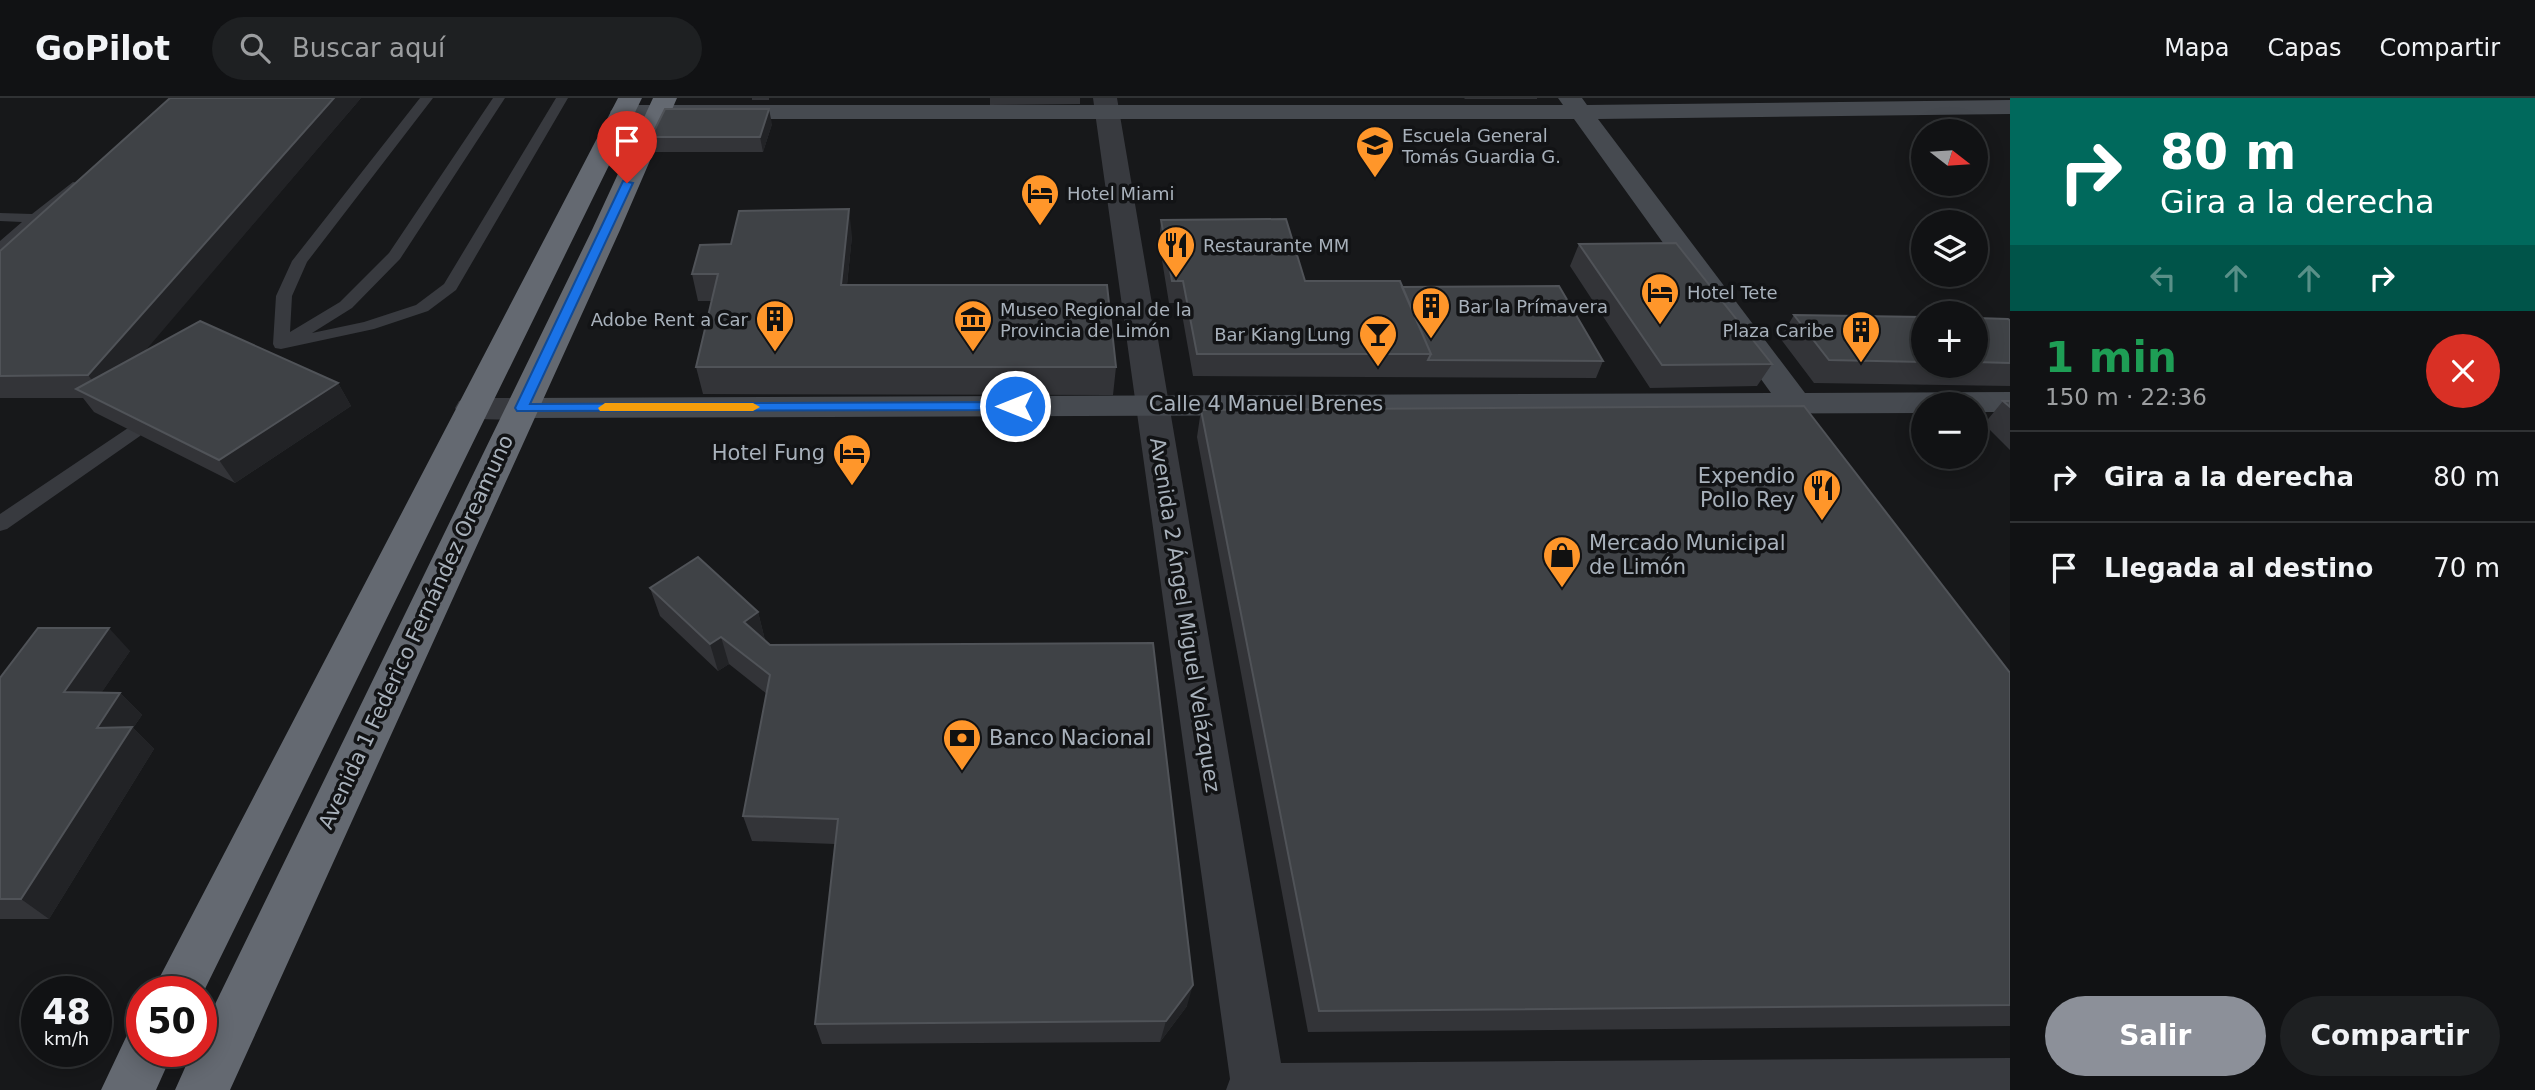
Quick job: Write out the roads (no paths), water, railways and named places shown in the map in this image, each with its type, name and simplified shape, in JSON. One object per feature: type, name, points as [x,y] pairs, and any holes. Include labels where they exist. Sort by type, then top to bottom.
[{"type":"highway","points":[[185,976],[471,408],[644,105]]},
{"type":"highway","name":"Avenida 1 Federico Fernández Oreamuno","points":[[202,1090],[606,230],[644,105]]},
{"type":"highway","points":[[128,1090],[140,1067]]},
{"type":"main road","points":[[644,105],[2010,107]]},
{"type":"main road","points":[[1575,105],[1794,401]]},
{"type":"main road","name":"Calle 4 Manuel Brenes","points":[[522,408],[2010,402]]},
{"type":"street","name":"Avenida 2 Ángel Miguel Velázquez","points":[[1106,104],[1259,1090]]},
{"type":"street","points":[[1794,401],[1825,440]]},
{"type":"street","points":[[471,408],[522,408]]},
{"type":"street","points":[[1253,1090],[2010,1085]]},
{"type":"lane","points":[[281,344],[284,296],[300,261],[428,98]]},
{"type":"lane","points":[[281,344],[346,305],[395,256],[499,98]]},
{"type":"lane","points":[[281,344],[368,326],[422,308],[450,287],[562,98]]},
{"type":"lane","points":[[0,249],[86,175]]},
{"type":"lane","points":[[0,217],[36,218]]},
{"type":"lane","points":[[0,524],[134,432]]},
{"type":"place","name":"Escuela General Tomás Guardia G.","points":[[1375,179]]},
{"type":"place","name":"Hotel Miami","points":[[1040,227]]},
{"type":"place","name":"Restaurante MM","points":[[1176,279]]},
{"type":"place","name":"Hotel Tete","points":[[1660,326]]},
{"type":"place","name":"Bar la Prímavera","points":[[1431,340]]},
{"type":"place","name":"Adobe Rent a Car","points":[[775,353]]},
{"type":"place","name":"Museo Regional de la Provincia de Limón","points":[[973,353]]},
{"type":"place","name":"Plaza Caribe","points":[[1861,364]]},
{"type":"place","name":"Bar Kiang Lung","points":[[1378,368]]},
{"type":"place","name":"Hotel Fung","points":[[852,487]]},
{"type":"place","name":"Expendio Pollo Rey","points":[[1822,522]]},
{"type":"place","name":"Mercado Municipal de Limón","points":[[1562,589]]},
{"type":"place","name":"Banco Nacional","points":[[962,772]]}]
